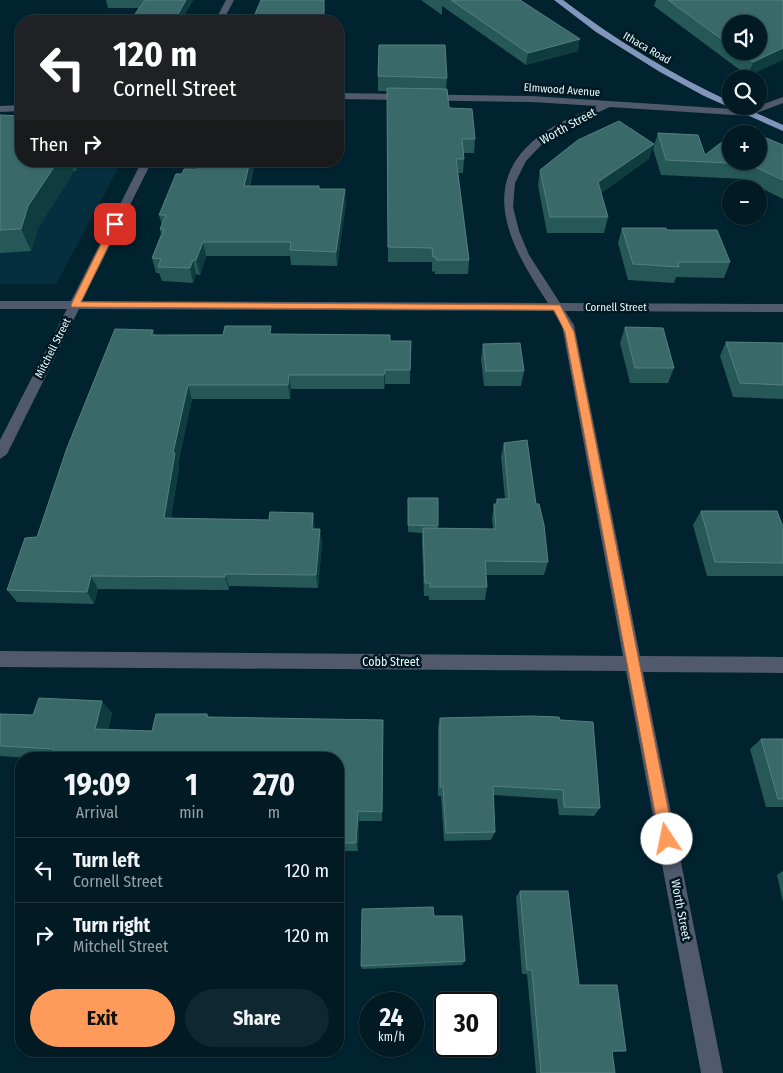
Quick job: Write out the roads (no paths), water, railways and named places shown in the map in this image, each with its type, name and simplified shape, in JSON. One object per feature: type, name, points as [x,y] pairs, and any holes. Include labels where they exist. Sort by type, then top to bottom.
[{"type":"main road","name":"Ithaca Road","points":[[558,0],[612,42],[683,82],[722,101]]},
{"type":"main road","name":"Ithaca Road","points":[[751,115],[783,128]]},
{"type":"street","points":[[222,15],[230,0]]},
{"type":"street","name":"Elmwood Avenue","points":[[344,96],[512,98],[722,112]]},
{"type":"street","name":"Elmwood Avenue","points":[[767,107],[783,100]]},
{"type":"street","name":"Worth Street","points":[[608,104],[545,136],[522,158],[507,187],[509,220],[516,239],[534,274],[568,326],[712,1073]]},
{"type":"street","points":[[0,109],[15,108]]},
{"type":"street","name":"Mitchell Street","points":[[0,454],[144,167]]},
{"type":"street","name":"Cornell Street","points":[[0,305],[783,308]]},
{"type":"street","name":"Cobb Street","points":[[0,659],[783,665]]}]
